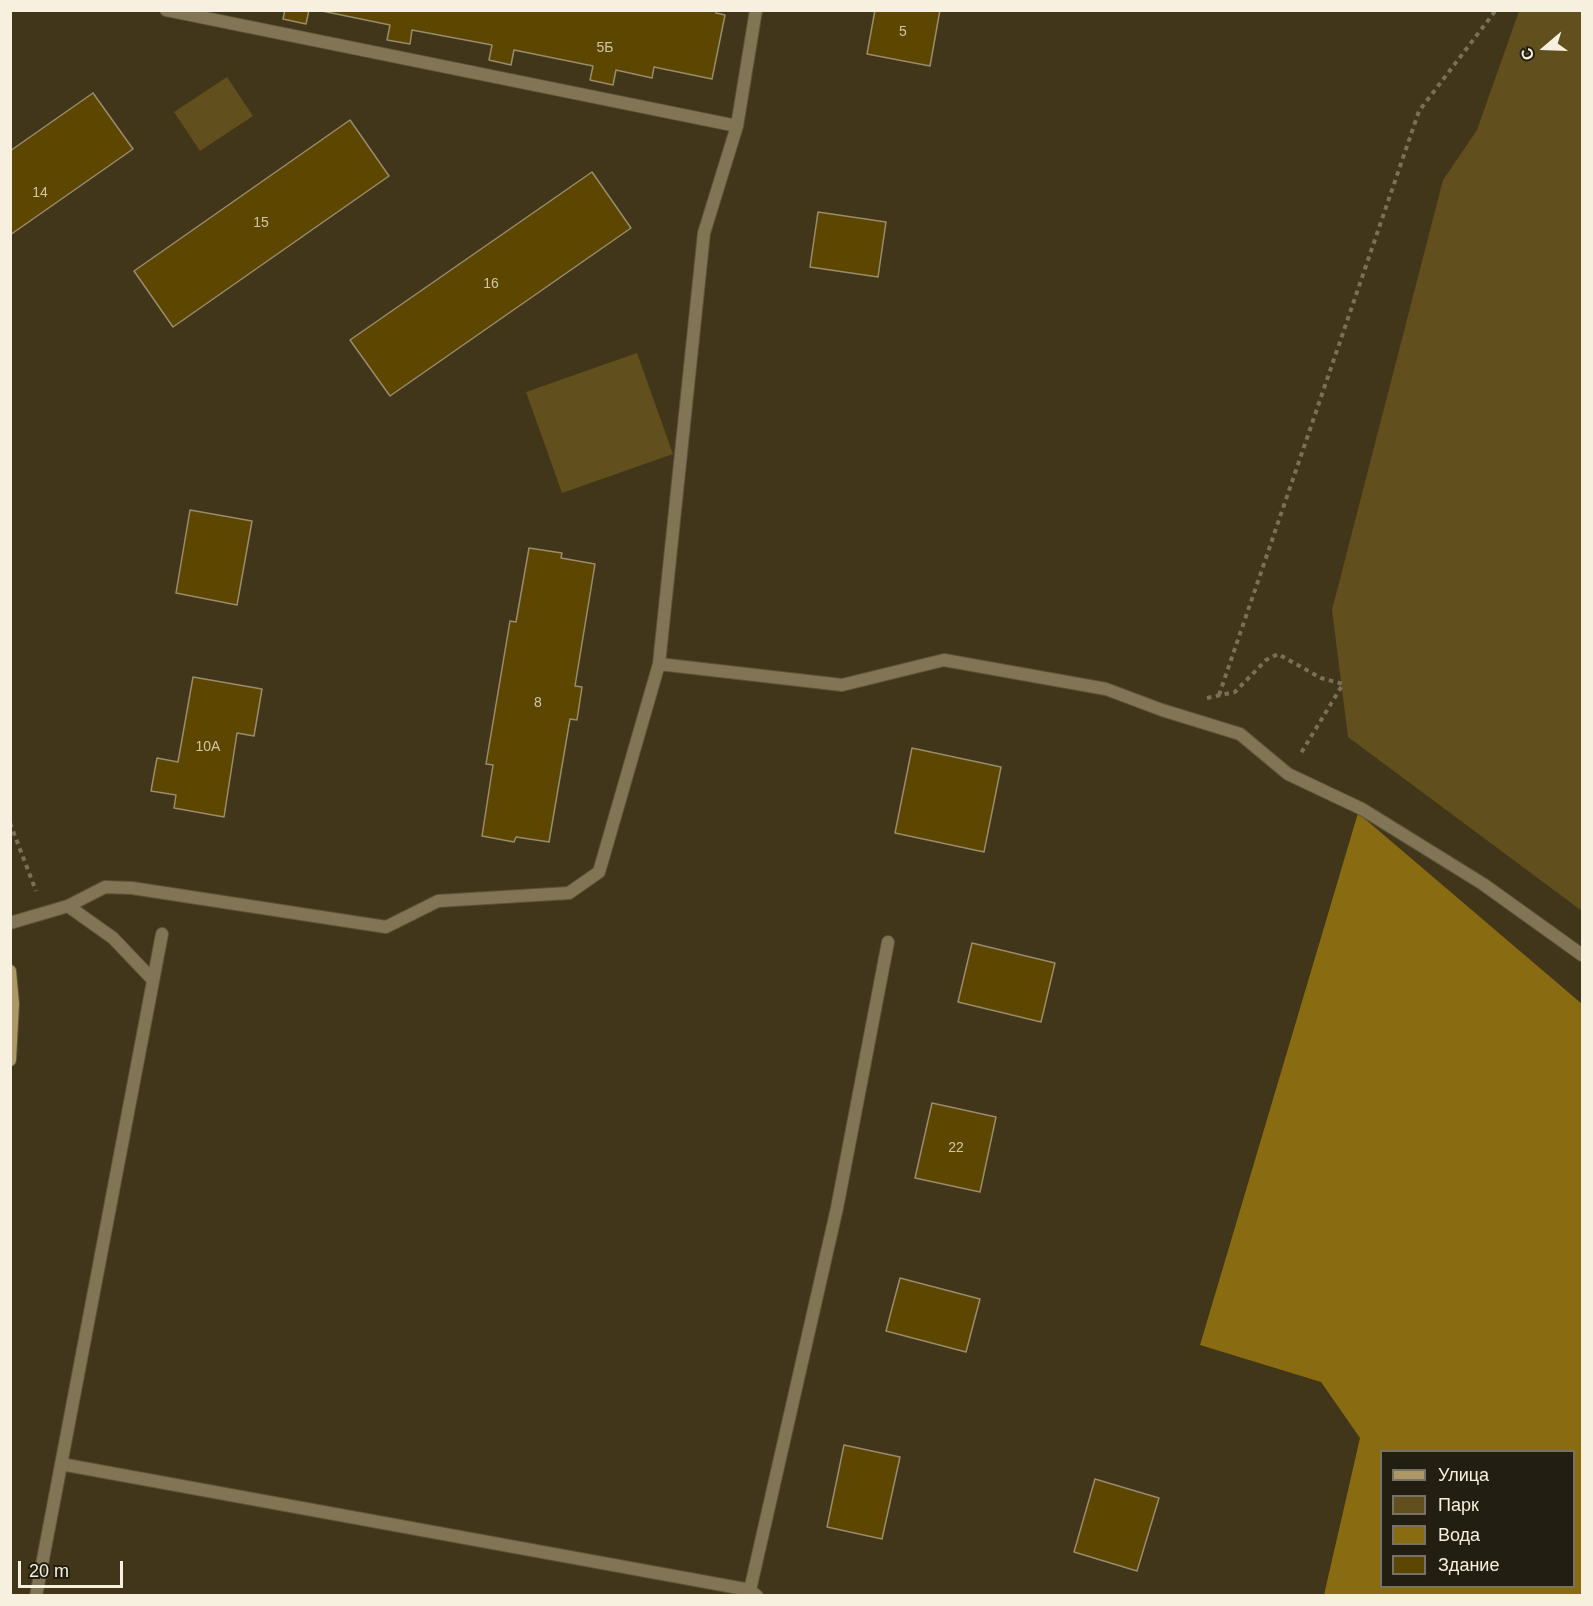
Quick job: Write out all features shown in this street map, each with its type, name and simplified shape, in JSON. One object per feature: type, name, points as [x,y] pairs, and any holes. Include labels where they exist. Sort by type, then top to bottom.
[{"type":"main road","points":[[10,971],[13,1004],[10,1060]]},
{"type":"lane","points":[[166,10],[737,126]]},
{"type":"lane","points":[[10,923],[68,906],[105,887],[132,888],[386,927],[438,901],[569,893],[599,872],[659,664],[704,233],[737,126],[756,10]]},
{"type":"lane","points":[[659,664],[842,685],[944,660],[1106,689],[1161,710],[1240,734],[1288,774],[1362,809],[1483,884],[1582,955]]},
{"type":"lane","points":[[68,906],[113,938],[153,980]]},
{"type":"lane","points":[[36,1596],[162,934]]},
{"type":"lane","points":[[61,1464],[754,1593],[837,1208],[888,942]]},
{"type":"path","points":[[1219,694],[1419,111],[1496,10]]},
{"type":"path","points":[[1161,710],[1219,694],[1235,692],[1266,660],[1278,654],[1320,678],[1343,684],[1288,774]]},
{"type":"path","points":[[10,823],[45,914]]},
{"type":"green space","points":[[1519,11],[1582,11],[1582,911],[1348,737],[1332,610],[1443,180],[1477,130]]},
{"type":"green space","points":[[227,77],[253,116],[200,151],[174,112]]},
{"type":"green space","points":[[637,353],[673,454],[562,493],[526,392]]},
{"type":"water","points":[[1358,813],[1582,1004],[1582,1595],[1324,1595],[1360,1438],[1321,1382],[1200,1345]]},
{"type":"building","points":[[285,10],[309,10],[306,24],[283,19]]},
{"type":"building","points":[[317,10],[716,10],[716,13],[725,15],[712,79],[654,67],[652,78],[616,70],[613,85],[590,80],[593,66],[514,50],[511,65],[489,60],[492,45],[412,30],[410,44],[387,40],[390,25]]},
{"type":"building","points":[[875,10],[940,10],[930,66],[867,54]]},
{"type":"building","points":[[93,93],[133,149],[10,235],[10,151]]},
{"type":"building","points":[[350,120],[389,176],[173,327],[134,271]]},
{"type":"building","points":[[592,172],[631,228],[390,396],[350,340]]},
{"type":"building","points":[[818,212],[886,222],[878,277],[810,267]]},
{"type":"building","points":[[190,510],[252,521],[237,605],[176,593]]},
{"type":"building","points":[[529,548],[562,553],[561,558],[595,564],[575,686],[582,687],[577,720],[570,719],[549,842],[516,837],[514,842],[482,836],[493,765],[486,764],[510,621],[516,622]]},
{"type":"building","points":[[193,677],[262,689],[254,736],[237,733],[224,817],[174,808],[176,795],[151,791],[157,758],[178,762]]},
{"type":"building","points":[[912,748],[1001,767],[984,852],[895,833]]},
{"type":"building","points":[[972,943],[1055,963],[1041,1022],[958,1002]]},
{"type":"building","points":[[932,1103],[996,1117],[980,1192],[915,1178]]},
{"type":"building","points":[[900,1278],[980,1299],[966,1352],[886,1331]]},
{"type":"building","points":[[844,1445],[900,1457],[882,1539],[827,1527]]},
{"type":"building","points":[[1095,1479],[1159,1498],[1137,1571],[1074,1552]]}]
